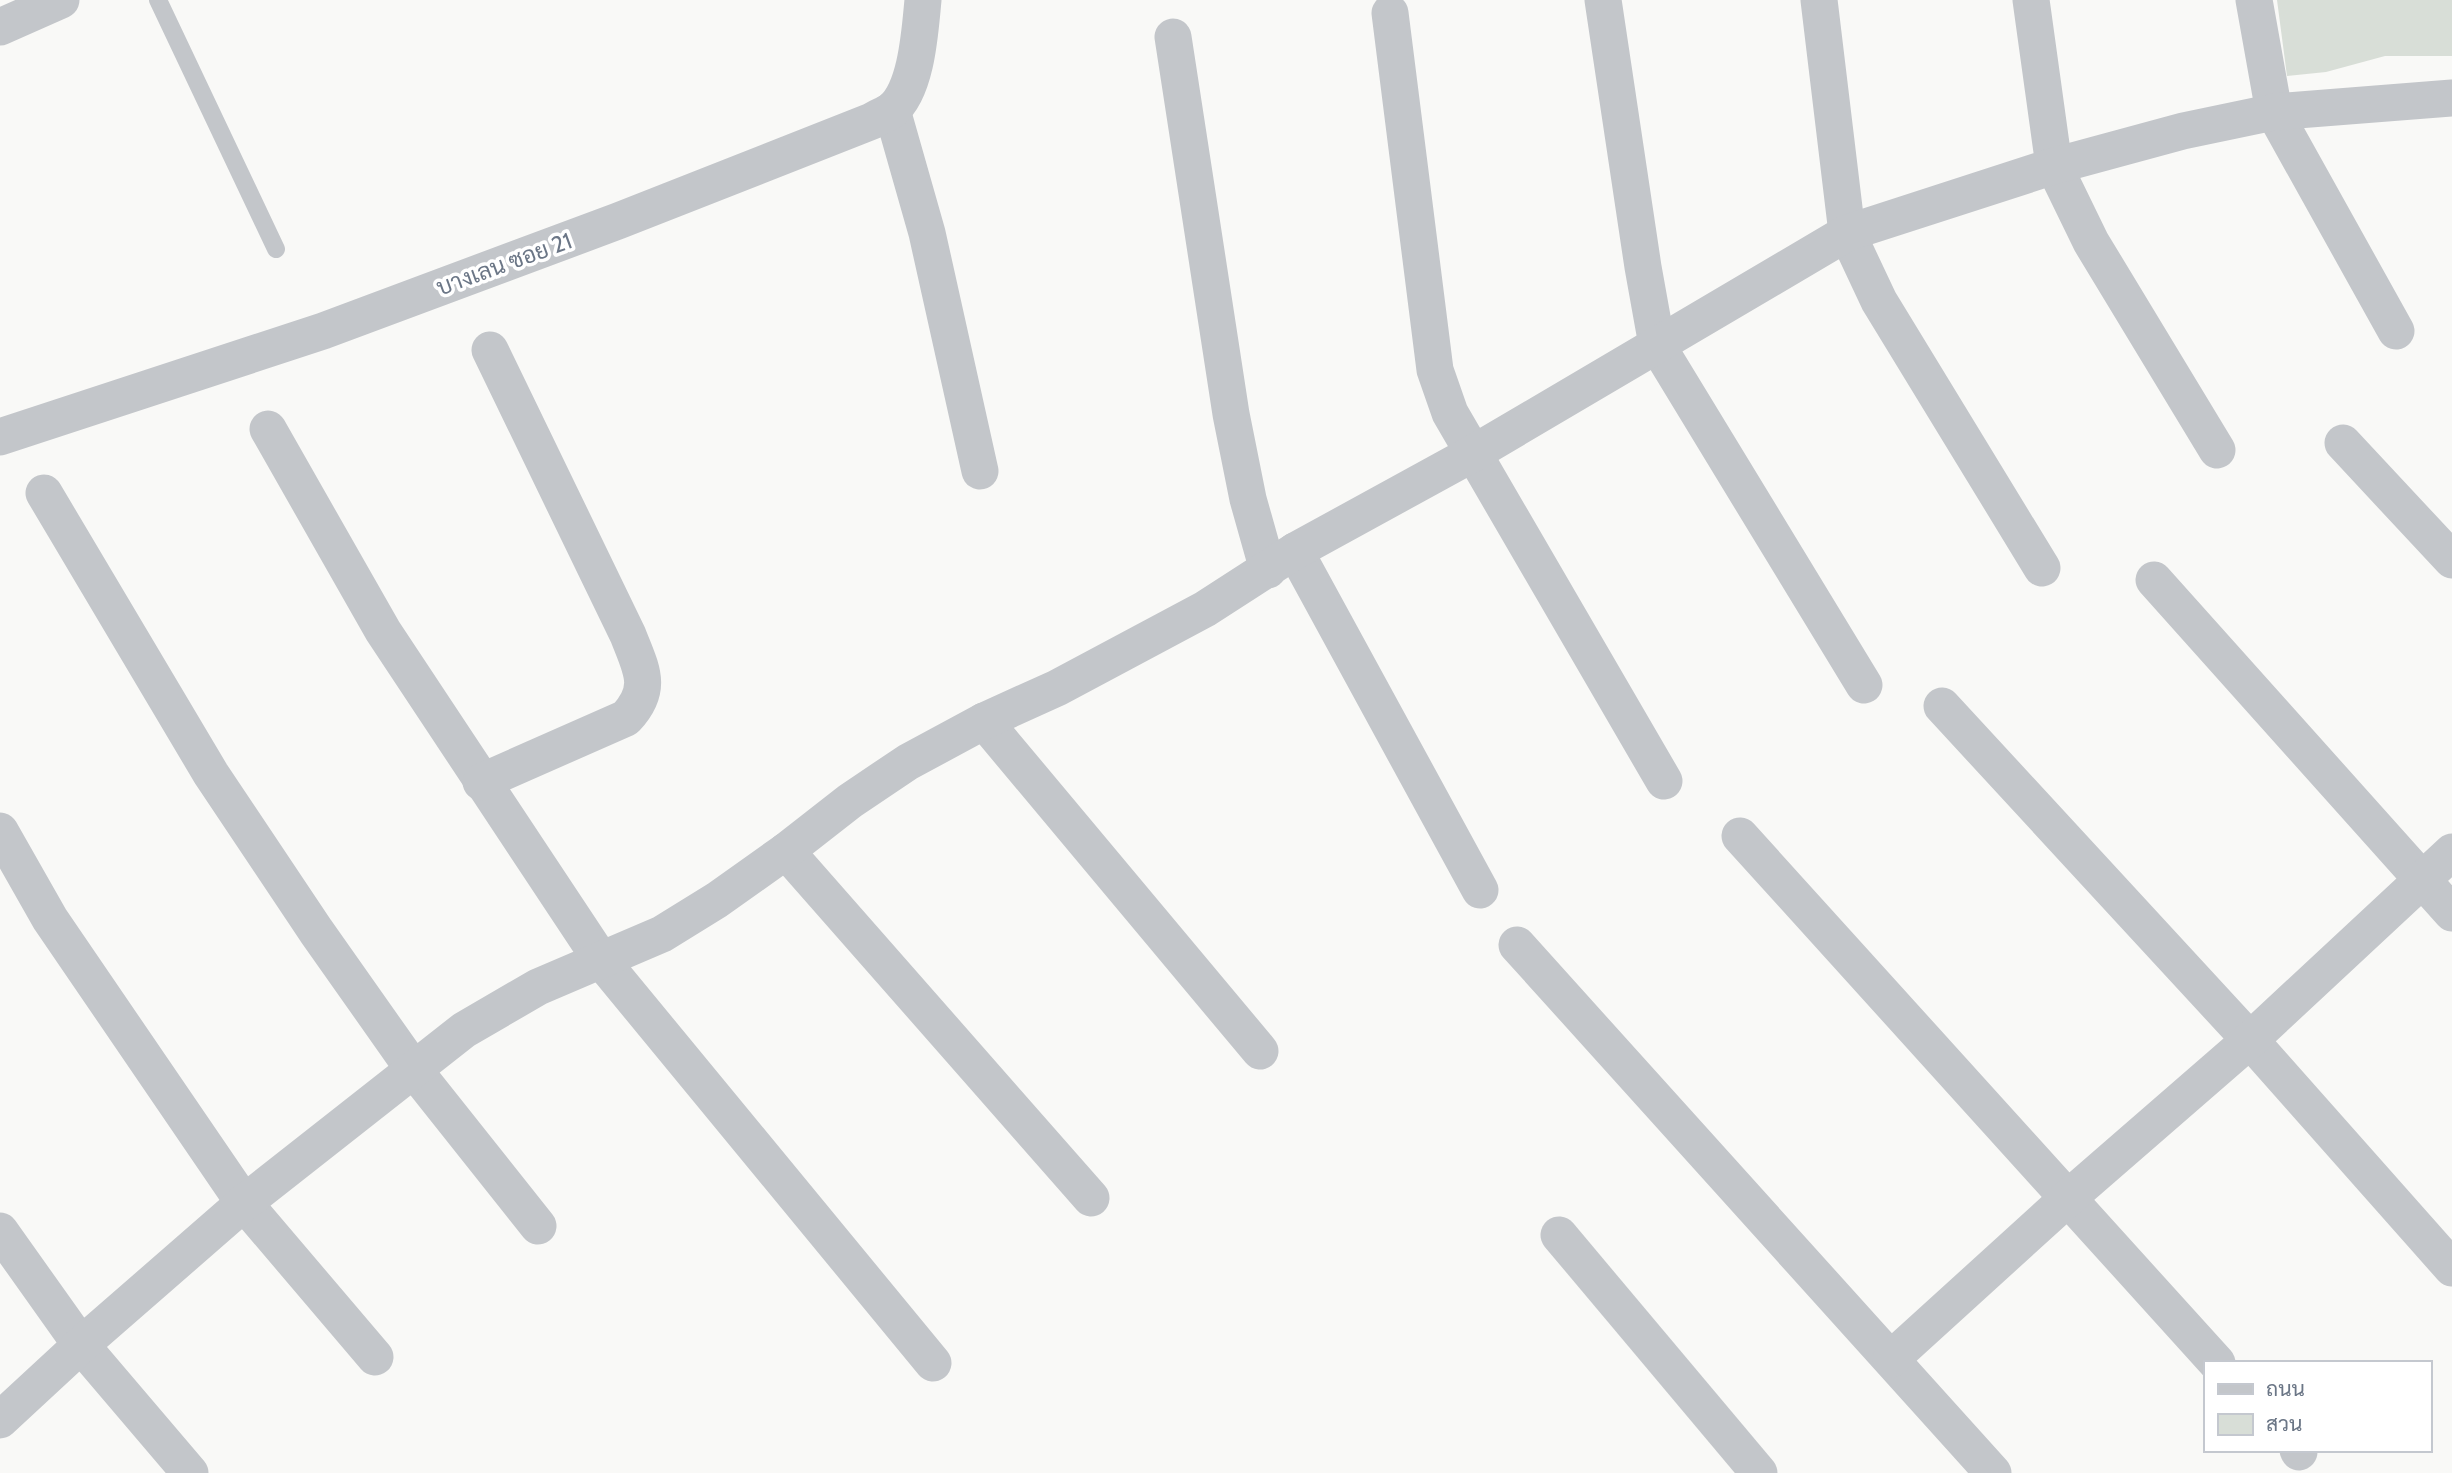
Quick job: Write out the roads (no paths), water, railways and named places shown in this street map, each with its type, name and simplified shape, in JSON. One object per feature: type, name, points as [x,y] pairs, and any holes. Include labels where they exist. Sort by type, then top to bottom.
[{"type":"street","points":[[0,27],[61,0]]},
{"type":"street","points":[[923,0],[918,50],[903,94],[892,110],[927,233],[980,471]]},
{"type":"street","points":[[1603,0],[1640,254],[1657,345],[1864,685]]},
{"type":"street","points":[[1819,0],[1847,233],[1879,301],[2042,568]]},
{"type":"street","points":[[2031,0],[2054,166],[2091,242],[2217,450]]},
{"type":"street","points":[[2254,0],[2274,112],[2396,331]]},
{"type":"street","points":[[1390,13],[1435,370],[1450,413],[1664,781]]},
{"type":"street","points":[[1172,37],[1231,414],[1248,499],[1480,890]]},
{"type":"street","points":[[0,1420],[81,1345],[244,1203],[475,1024],[538,986],[662,933],[717,900],[850,801],[908,762],[984,721],[1057,688],[1205,609],[1282,560],[1472,454],[1847,233],[2054,166],[2183,131],[2274,112],[2452,98]]},
{"type":"street","name":"บางเลน ซอย 21","points":[[0,437],[323,331],[618,221],[872,121],[892,110]]},
{"type":"street","points":[[481,782],[625,718],[639,704],[643,684],[641,669],[628,635],[489,350]]},
{"type":"street","points":[[268,429],[383,631],[601,960],[933,1363]]},
{"type":"street","points":[[2343,443],[2452,561]]},
{"type":"street","points":[[44,493],[211,774],[415,1070],[538,1226]]},
{"type":"street","points":[[2154,580],[2452,913]]},
{"type":"street","points":[[1942,706],[2250,1040],[2452,1268]]},
{"type":"street","points":[[984,721],[1261,1051]]},
{"type":"street","points":[[0,831],[50,919],[244,1203],[375,1357]]},
{"type":"street","points":[[1740,836],[2215,1361]]},
{"type":"street","points":[[786,851],[1091,1198]]},
{"type":"street","points":[[1891,1359],[2067,1199],[2250,1040],[2452,852]]},
{"type":"street","points":[[1517,945],[1993,1473]]},
{"type":"street","points":[[0,1231],[81,1345],[190,1473]]},
{"type":"street","points":[[1559,1235],[1759,1473]]},
{"type":"lane","points":[[158,0],[276,249]]}]
